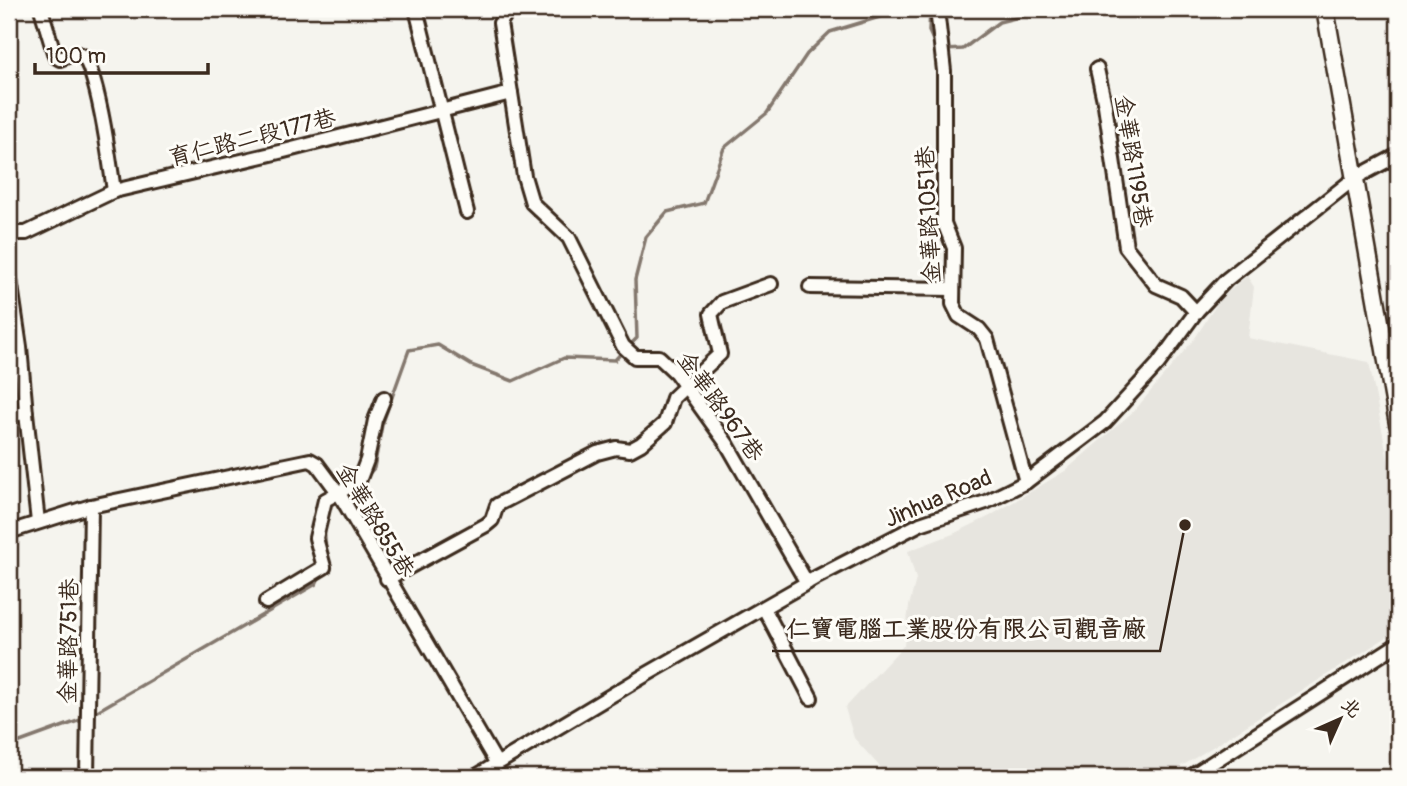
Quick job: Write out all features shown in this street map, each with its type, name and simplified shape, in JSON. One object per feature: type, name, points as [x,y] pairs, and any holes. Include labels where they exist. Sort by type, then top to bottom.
[{"type":"main road","points":[[1325,9],[1398,424]]},
{"type":"street","points":[[41,9],[55,56],[60,59],[83,55],[88,64],[102,114],[114,191]]},
{"type":"street","points":[[416,9],[467,212]]},
{"type":"street","name":"金華路967巷","points":[[509,9],[500,23],[524,176],[532,203],[564,232],[574,245],[623,346],[635,357],[659,357],[676,373],[727,444],[807,583]]},
{"type":"street","name":"金華路1051巷","points":[[937,9],[944,71],[944,223],[954,248],[953,304],[960,316],[979,329],[987,339],[1026,482]]},
{"type":"street","name":"金華路1195巷","points":[[1097,69],[1105,105],[1126,247],[1156,285],[1181,296],[1196,312]]},
{"type":"street","name":"育仁路二段177巷","points":[[9,233],[26,233],[114,191],[284,152],[511,93]]},
{"type":"street","name":"Jinhua Road","points":[[475,777],[807,583],[920,524],[986,502],[1026,482],[1105,422],[1158,364],[1196,312],[1226,279],[1355,178],[1398,155]]},
{"type":"street","points":[[9,272],[20,347],[38,522]]},
{"type":"street","points":[[387,579],[486,525],[492,520],[497,505],[526,489],[597,453],[616,447],[630,450],[641,444],[665,423],[673,398],[720,354],[711,314],[722,302],[771,284]]},
{"type":"street","points":[[810,287],[953,289]]},
{"type":"street","points":[[266,602],[324,567],[316,538],[325,500],[340,497],[359,481],[384,398]]},
{"type":"street","points":[[9,415],[26,413]]},
{"type":"street","name":"金華路855巷","points":[[9,532],[91,506],[310,460],[317,464],[340,497],[497,764]]},
{"type":"street","name":"金華路751巷","points":[[87,777],[91,506]]},
{"type":"street","points":[[764,608],[811,698]]},
{"type":"street","points":[[1190,777],[1398,644]]},
{"type":"shaded area","points":[[1247,276],[1254,287],[1248,338],[1369,362],[1398,512],[1398,630],[1187,763],[1158,777],[889,777],[854,738],[845,708],[904,645],[916,579],[908,551],[990,516],[1065,471],[1135,410],[1195,338],[1220,299]]},
{"type":"waterway","points":[[629,346],[637,338],[635,280],[646,237],[667,212],[704,203],[724,148],[767,113],[807,54],[830,32],[896,12],[920,9]]},
{"type":"waterway","points":[[930,9],[929,31],[936,47]]},
{"type":"waterway","points":[[945,50],[963,49],[999,22],[1031,14],[1036,9]]},
{"type":"waterway","points":[[366,477],[374,468],[382,425],[409,350],[438,345],[471,365],[513,381],[564,358],[615,360],[623,351]]},
{"type":"waterway","points":[[343,496],[353,493],[357,488]]},
{"type":"waterway","points":[[324,527],[326,551]]},
{"type":"waterway","points":[[92,714],[316,584],[320,575]]},
{"type":"waterway","points":[[9,746],[86,718]]},
{"type":"place","name":"仁寶電腦工業股份有限公司觀音廠","points":[[1185,525]]}]
